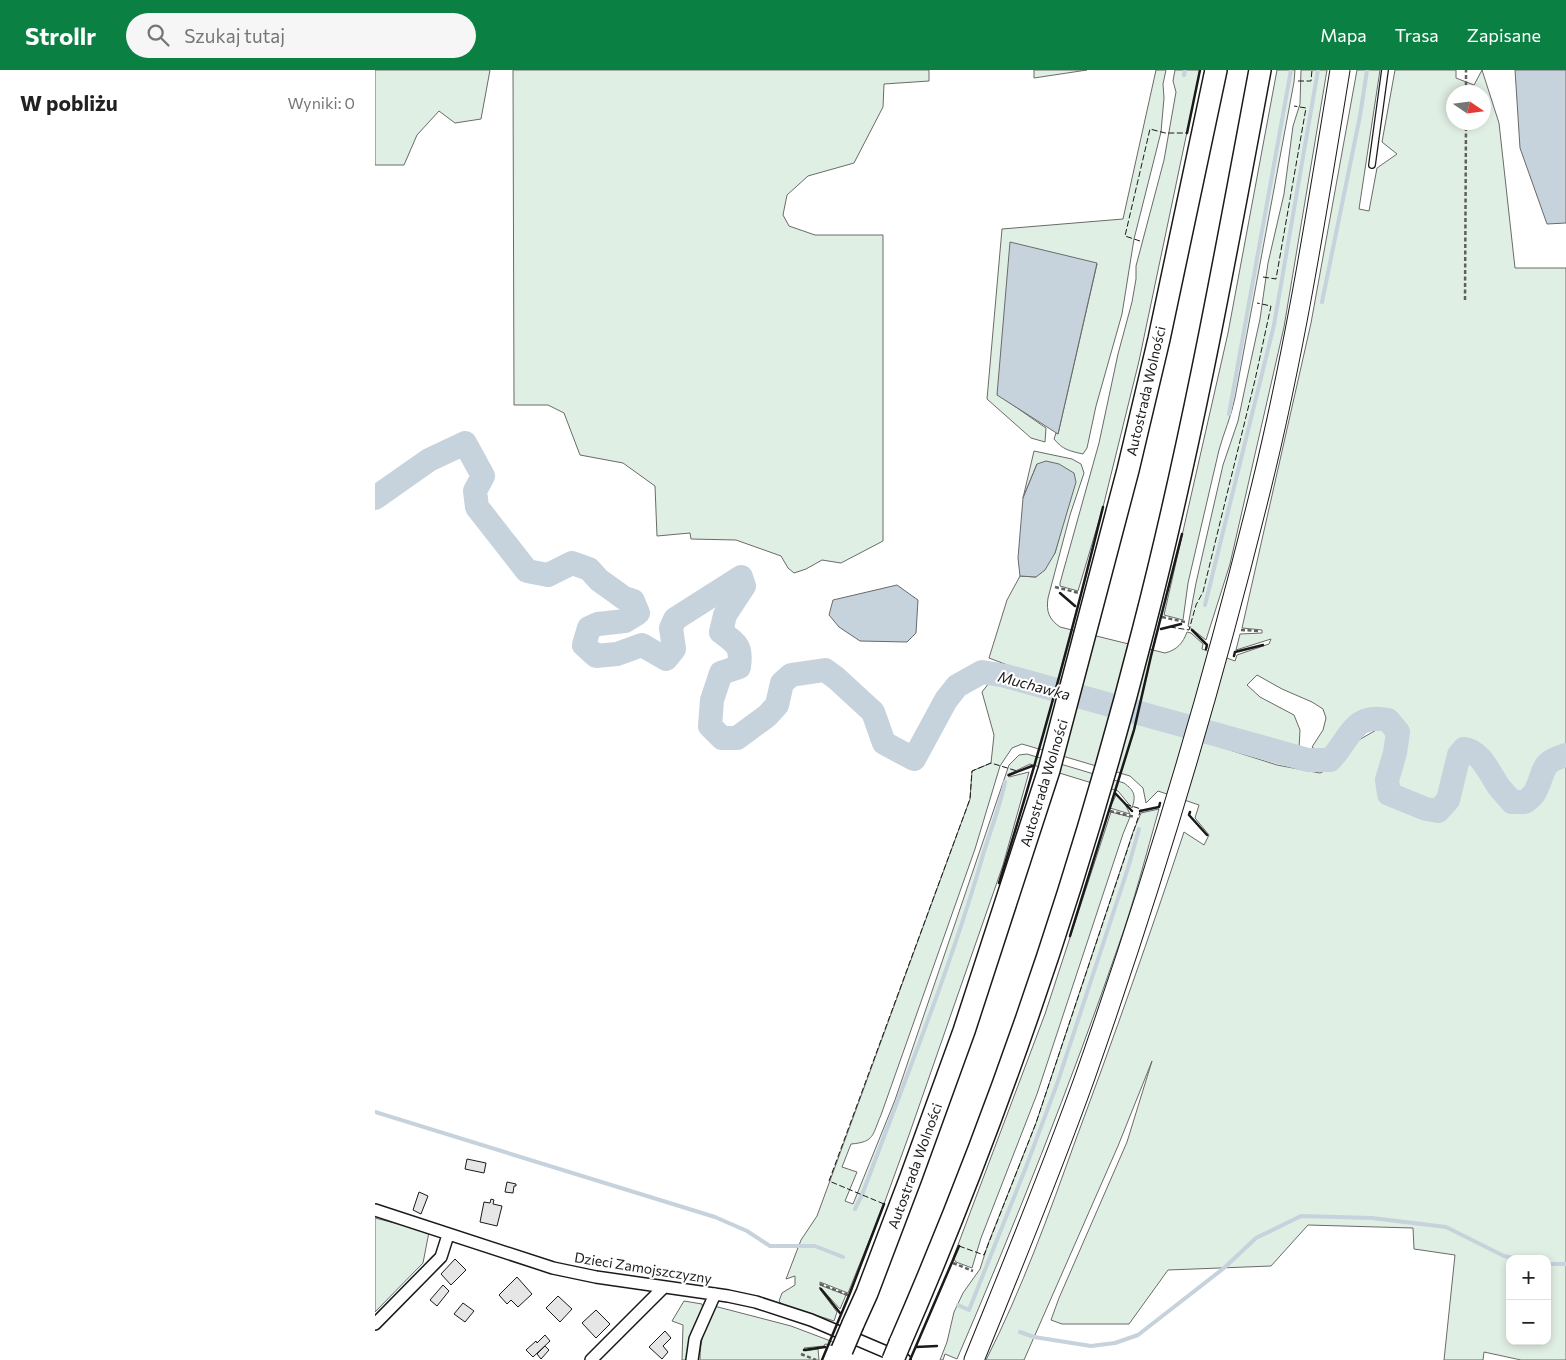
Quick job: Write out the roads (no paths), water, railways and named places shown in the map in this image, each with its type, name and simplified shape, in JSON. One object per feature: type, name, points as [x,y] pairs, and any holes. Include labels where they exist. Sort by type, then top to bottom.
[{"type":"highway","name":"Autostrada Wolności","points":[[840,1355],[901,1203],[961,1040],[1049,770],[1128,470],[1159,340],[1216,70]]},
{"type":"highway","points":[[899,1354],[1006,1075],[1067,896],[1097,797],[1143,630],[1201,382],[1260,70]]},
{"type":"main road","points":[[974,1360],[1016,1258],[1084,1079],[1147,894],[1174,808],[1218,653],[1261,486],[1287,366],[1340,70]]},
{"type":"street","name":"Dzieci Zamojszczyzny","points":[[375,1210],[553,1268],[595,1277],[715,1294],[756,1302],[793,1313],[899,1354]]},
{"type":"street","points":[[375,1324],[441,1257],[448,1235]]},
{"type":"street","points":[[591,1360],[664,1287]]},
{"type":"street","points":[[692,1360],[695,1339],[715,1294]]},
{"type":"lane","points":[[1372,165],[1385,70]]},
{"type":"waterway","points":[[1184,75],[1185,70]]},
{"type":"waterway","points":[[1229,414],[1291,70]]},
{"type":"waterway","points":[[1205,605],[1274,325],[1318,70]]},
{"type":"waterway","points":[[1322,302],[1360,116],[1367,70]]},
{"type":"waterway","name":"Muchawka","points":[[375,498],[429,460],[465,443],[483,476],[475,491],[477,507],[527,571],[548,575],[572,563],[589,569],[599,580],[624,598],[633,601],[638,613],[625,621],[598,624],[589,628],[584,645],[596,656],[617,654],[642,645],[666,659],[674,649],[671,628],[675,619],[741,577],[744,586],[725,615],[721,632],[737,646],[740,654],[739,667],[721,673],[712,700],[710,726],[722,738],[737,738],[767,716],[777,705],[782,683],[791,675],[825,670],[873,712],[884,743],[914,759],[946,700],[957,686],[982,672],[1006,676],[1308,760],[1330,760],[1359,724],[1367,720],[1388,720],[1398,732],[1395,753],[1387,780],[1389,794],[1426,809],[1438,811],[1448,800],[1459,755],[1464,749],[1480,758],[1499,787],[1512,802],[1525,802],[1530,798],[1535,792],[1547,764],[1566,755]]},
{"type":"waterway","points":[[855,1209],[910,1068],[956,941],[998,810],[1005,782]]},
{"type":"waterway","points":[[958,1305],[969,1310],[1026,1167],[1057,1084],[1139,829]]},
{"type":"waterway","points":[[375,1112],[715,1217],[747,1231],[770,1246],[815,1246],[843,1257]]},
{"type":"waterway","points":[[1020,1332],[1034,1337],[1091,1346],[1115,1343],[1138,1335],[1224,1268],[1256,1238],[1301,1216],[1372,1218],[1446,1227],[1506,1256]]},
{"type":"waterway","points":[[1551,1264],[1566,1264]]}]
